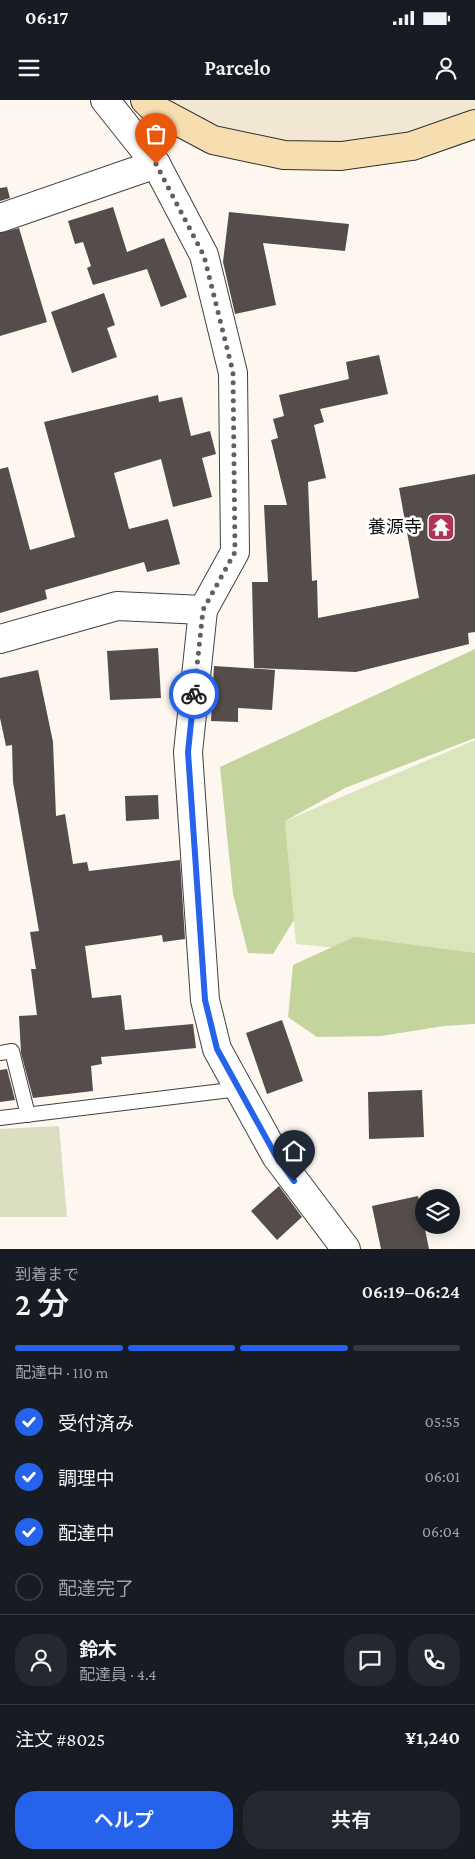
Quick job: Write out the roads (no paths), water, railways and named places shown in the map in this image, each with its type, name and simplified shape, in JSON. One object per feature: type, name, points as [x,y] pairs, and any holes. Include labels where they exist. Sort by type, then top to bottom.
[{"type":"street","points":[[105,100],[156,164],[204,256],[233,372],[235,552],[203,610],[188,752],[205,1000],[217,1049],[276,1156],[346,1249]]},
{"type":"street","points":[[146,100],[153,108],[213,140],[284,155],[341,156],[412,146],[475,124]]},
{"type":"street","points":[[0,218],[156,164]]},
{"type":"street","points":[[0,639],[117,606],[203,610]]},
{"type":"lane","points":[[0,1053],[12,1051],[28,1115]]},
{"type":"lane","points":[[0,1118],[239,1089]]},
{"type":"place","name":"養源寺","points":[[441,527]]}]
